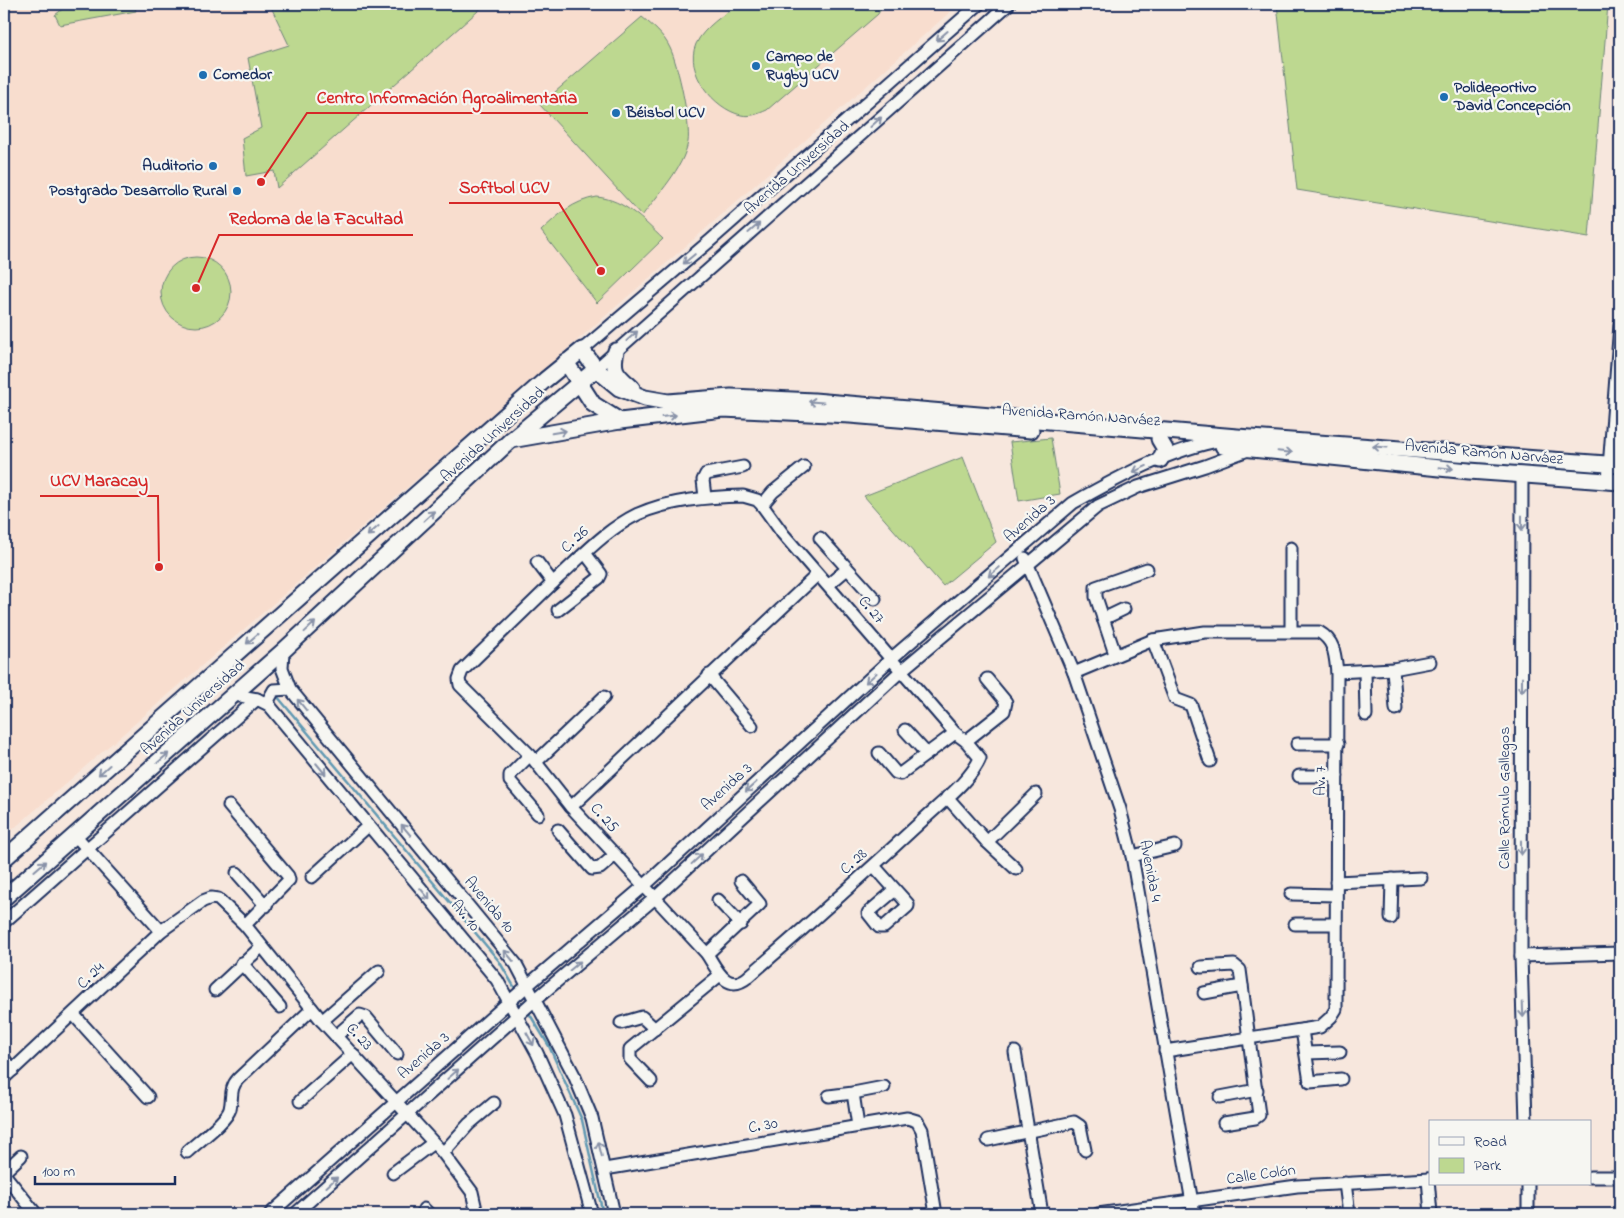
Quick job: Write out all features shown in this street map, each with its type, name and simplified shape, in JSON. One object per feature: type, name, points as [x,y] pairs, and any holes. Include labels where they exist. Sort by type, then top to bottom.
[{"type":"main road","name":"Avenida Universidad","points":[[4,859],[566,362],[582,350]]},
{"type":"main road","name":"Avenida Ramón Narváez","points":[[582,350],[596,369],[619,388],[645,398],[668,402],[731,397],[814,402],[1236,437],[1617,463]]},
{"type":"main road","points":[[616,351],[613,365],[618,376],[645,398]]},
{"type":"main road","points":[[566,362],[593,404],[620,421]]},
{"type":"main road","name":"Avenida Universidad","points":[[4,898],[283,652],[511,440],[596,369]]},
{"type":"main road","name":"Avenida Ramón Narváez","points":[[511,440],[620,421],[723,409],[850,416],[1159,439],[1615,482]]},
{"type":"main road","points":[[1159,439],[1165,449],[1160,460]]},
{"type":"street","name":"Avenida Universidad","points":[[582,350],[711,240],[979,4]]},
{"type":"street","name":"Avenida Universidad","points":[[596,369],[1009,4]]},
{"type":"street","points":[[1615,482],[1620,324]]},
{"type":"street","name":"Avenida 3","points":[[270,1214],[396,1101],[510,1003],[528,985],[644,886],[892,658],[1073,503],[1102,486],[1160,460],[1201,444],[1236,437]]},
{"type":"street","name":"Avenida 3","points":[[296,1214],[536,999],[655,898],[902,670],[1098,506],[1138,487],[1206,466],[1250,449]]},
{"type":"street","points":[[705,497],[703,480],[706,474],[743,467]]},
{"type":"street","points":[[762,505],[773,492],[804,467]]},
{"type":"street","name":"Calle Rómulo Gallegos","points":[[1522,474],[1521,956],[1526,1120]]},
{"type":"street","name":"C. 27","points":[[742,496],[757,500],[762,505],[783,534],[818,575],[892,658],[955,733],[970,746]]},
{"type":"street","name":"C. 26","points":[[462,671],[612,529],[639,514],[705,497],[742,496]]},
{"type":"street","points":[[820,538],[875,599]]},
{"type":"street","points":[[1291,548],[1291,631]]},
{"type":"street","name":"Avenida 4","points":[[1020,550],[1028,563],[1074,674],[1120,809],[1132,856],[1194,1214]]},
{"type":"street","points":[[558,610],[599,578],[601,574],[585,553]]},
{"type":"street","points":[[537,562],[553,583]]},
{"type":"street","points":[[828,585],[846,569]]},
{"type":"street","points":[[1115,654],[1094,592],[1096,587],[1147,569]]},
{"type":"street","points":[[572,807],[709,675],[818,575]]},
{"type":"street","points":[[1103,619],[1124,610]]},
{"type":"street","name":"Av. 7","points":[[1074,674],[1115,654],[1153,640],[1206,632],[1319,632],[1328,637],[1334,647],[1337,672],[1338,744],[1336,1009],[1332,1017],[1320,1027],[1165,1051]]},
{"type":"street","points":[[1153,640],[1175,699],[1191,705],[1210,761]]},
{"type":"street","name":"Avenida 10","points":[[283,652],[282,668],[290,690],[516,964],[536,999],[574,1075],[592,1118],[614,1214]]},
{"type":"street","points":[[1337,672],[1393,669],[1430,662]]},
{"type":"street","points":[[1393,669],[1396,709]]},
{"type":"street","name":"C. 25","points":[[462,671],[459,679],[460,685],[533,759],[572,807],[707,954],[720,974],[732,984]]},
{"type":"street","points":[[1365,671],[1366,715]]},
{"type":"street","points":[[709,675],[752,726]]},
{"type":"street","points":[[970,746],[1004,711],[1006,702],[987,679]]},
{"type":"street","points":[[269,705],[269,699],[274,690],[290,690]]},
{"type":"street","name":"Av. 10","points":[[235,695],[257,699],[269,705],[497,980],[537,1053],[565,1115],[592,1214]]},
{"type":"street","points":[[538,814],[510,781],[510,775],[533,759],[604,697]]},
{"type":"street","points":[[4,922],[88,850],[257,699]]},
{"type":"street","points":[[905,730],[927,754]]},
{"type":"street","points":[[879,753],[896,773],[900,774],[955,733]]},
{"type":"street","points":[[1297,744],[1338,744]]},
{"type":"street","name":"C. 28","points":[[732,984],[739,984],[748,977],[874,866],[947,797],[977,766],[980,758],[970,746]]},
{"type":"street","points":[[1299,776],[1337,776]]},
{"type":"street","points":[[987,842],[1036,794]]},
{"type":"street","points":[[947,797],[987,842],[1016,870]]},
{"type":"street","points":[[229,806],[288,876],[289,880],[266,906],[245,924]]},
{"type":"street","points":[[312,877],[368,826]]},
{"type":"street","points":[[558,830],[592,869],[600,868],[615,855]]},
{"type":"street","points":[[76,835],[161,931]]},
{"type":"street","points":[[1132,856],[1175,846]]},
{"type":"street","points":[[874,866],[895,890]]},
{"type":"street","points":[[236,873],[266,906]]},
{"type":"street","points":[[1336,882],[1421,878]]},
{"type":"street","points":[[1391,918],[1392,879]]},
{"type":"street","points":[[707,954],[741,924],[760,904],[741,881]]},
{"type":"street","points":[[1291,894],[1336,895]]},
{"type":"street","name":"C. 23","points":[[203,901],[211,898],[218,899],[245,924],[261,947],[322,1021],[443,1152],[472,1192],[476,1214]]},
{"type":"street","points":[[718,900],[741,924]]},
{"type":"street","name":"C. 24","points":[[4,1078],[161,931],[203,901]]},
{"type":"street","points":[[1294,924],[1336,924]]},
{"type":"street","points":[[215,990],[261,947]]},
{"type":"street","points":[[1521,956],[1620,953]]},
{"type":"street","points":[[242,963],[280,1007]]},
{"type":"street","points":[[1201,967],[1237,967],[1242,986],[1259,1115],[1255,1118],[1224,1123]]},
{"type":"street","points":[[322,1021],[379,971]]},
{"type":"street","points":[[651,1081],[630,1058],[628,1053],[630,1049],[720,974]]},
{"type":"street","points":[[1204,993],[1242,986]]},
{"type":"street","points":[[187,1152],[224,1118],[230,1109],[232,1085],[312,1009]]},
{"type":"street","points":[[74,1014],[148,1097]]},
{"type":"street","points":[[336,1036],[360,1015],[366,1017],[397,1054]]},
{"type":"street","points":[[621,1023],[642,1017],[655,1029]]},
{"type":"street","points":[[1302,1030],[1310,1082],[1341,1079]]},
{"type":"street","points":[[1015,1052],[1030,1132],[1042,1214]]},
{"type":"street","points":[[1306,1054],[1340,1052]]},
{"type":"street","points":[[300,1101],[353,1054]]},
{"type":"street","points":[[4,1059],[13,1070]]},
{"type":"street","points":[[829,1096],[884,1087]]},
{"type":"street","points":[[1220,1097],[1257,1090]]},
{"type":"street","points":[[853,1093],[858,1126]]},
{"type":"street","points":[[443,1152],[469,1124],[494,1104]]},
{"type":"street","name":"C. 30","points":[[605,1169],[907,1118],[917,1121],[922,1130],[936,1214]]},
{"type":"street","points":[[988,1140],[1074,1122],[1080,1126],[1085,1150]]},
{"type":"street","points":[[393,1173],[433,1142]]},
{"type":"street","points":[[21,1156],[4,1173],[36,1214]]},
{"type":"street","points":[[1592,1177],[1620,1177]]},
{"type":"street","name":"Calle Colón","points":[[1098,1214],[1297,1186],[1429,1179]]},
{"type":"street","points":[[1345,1183],[1349,1214]]},
{"type":"street","points":[[1429,1186],[1431,1214]]},
{"type":"street","points":[[1528,1186],[1528,1214]]},
{"type":"shaded area","points":[[4,4],[959,4],[693,240],[4,837]]},
{"type":"green space","points":[[69,4],[134,4],[136,11],[60,25],[55,15]]},
{"type":"green space","points":[[285,4],[486,4],[277,188],[274,171],[246,176],[242,138],[261,128],[248,58],[289,45],[271,7]]},
{"type":"green space","name":"Campo de Rugby UCV","points":[[738,4],[883,4],[878,14],[767,110],[748,116],[731,111],[712,97],[698,77],[693,55],[696,44],[704,32]]},
{"type":"green space","name":"Polideportivo David Concepción","points":[[1277,4],[1608,4],[1589,237],[1297,190]]},
{"type":"green space","name":"Béisbol UCV","points":[[642,17],[668,43],[673,56],[688,122],[688,142],[681,162],[642,216],[540,105]]},
{"type":"green space","points":[[597,197],[616,202],[633,212],[663,239],[597,303],[541,231],[573,205]]},
{"type":"green space","points":[[203,257],[216,263],[225,272],[229,278],[231,292],[229,306],[221,317],[210,325],[189,327],[182,325],[171,317],[163,306],[161,285],[163,278],[171,267],[182,259]]},
{"type":"green space","points":[[1051,438],[1060,494],[1019,501],[1010,442]]},
{"type":"green space","points":[[963,457],[996,542],[943,586],[864,496]]},
{"type":"waterway","points":[[277,696],[499,961],[516,990]]},
{"type":"waterway","points":[[529,1013],[549,1046],[582,1120],[603,1214]]},
{"type":"place","name":"Campo de Rugby UCV","points":[[756,66]]},
{"type":"place","name":"Comedor","points":[[203,75]]},
{"type":"place","name":"Polideportivo David Concepción","points":[[1444,97]]},
{"type":"place","name":"Béisbol UCV","points":[[616,113]]},
{"type":"place","name":"Auditorio","points":[[213,166]]},
{"type":"place","name":"Centro Información Agroalimentaria","points":[[261,182]]},
{"type":"place","name":"Postgrado Desarrollo Rural","points":[[237,191]]},
{"type":"place","name":"Softbol UCV","points":[[601,271]]},
{"type":"place","name":"Redoma de la Facultad","points":[[196,288]]},
{"type":"place","name":"UCV Maracay","points":[[159,567]]}]
